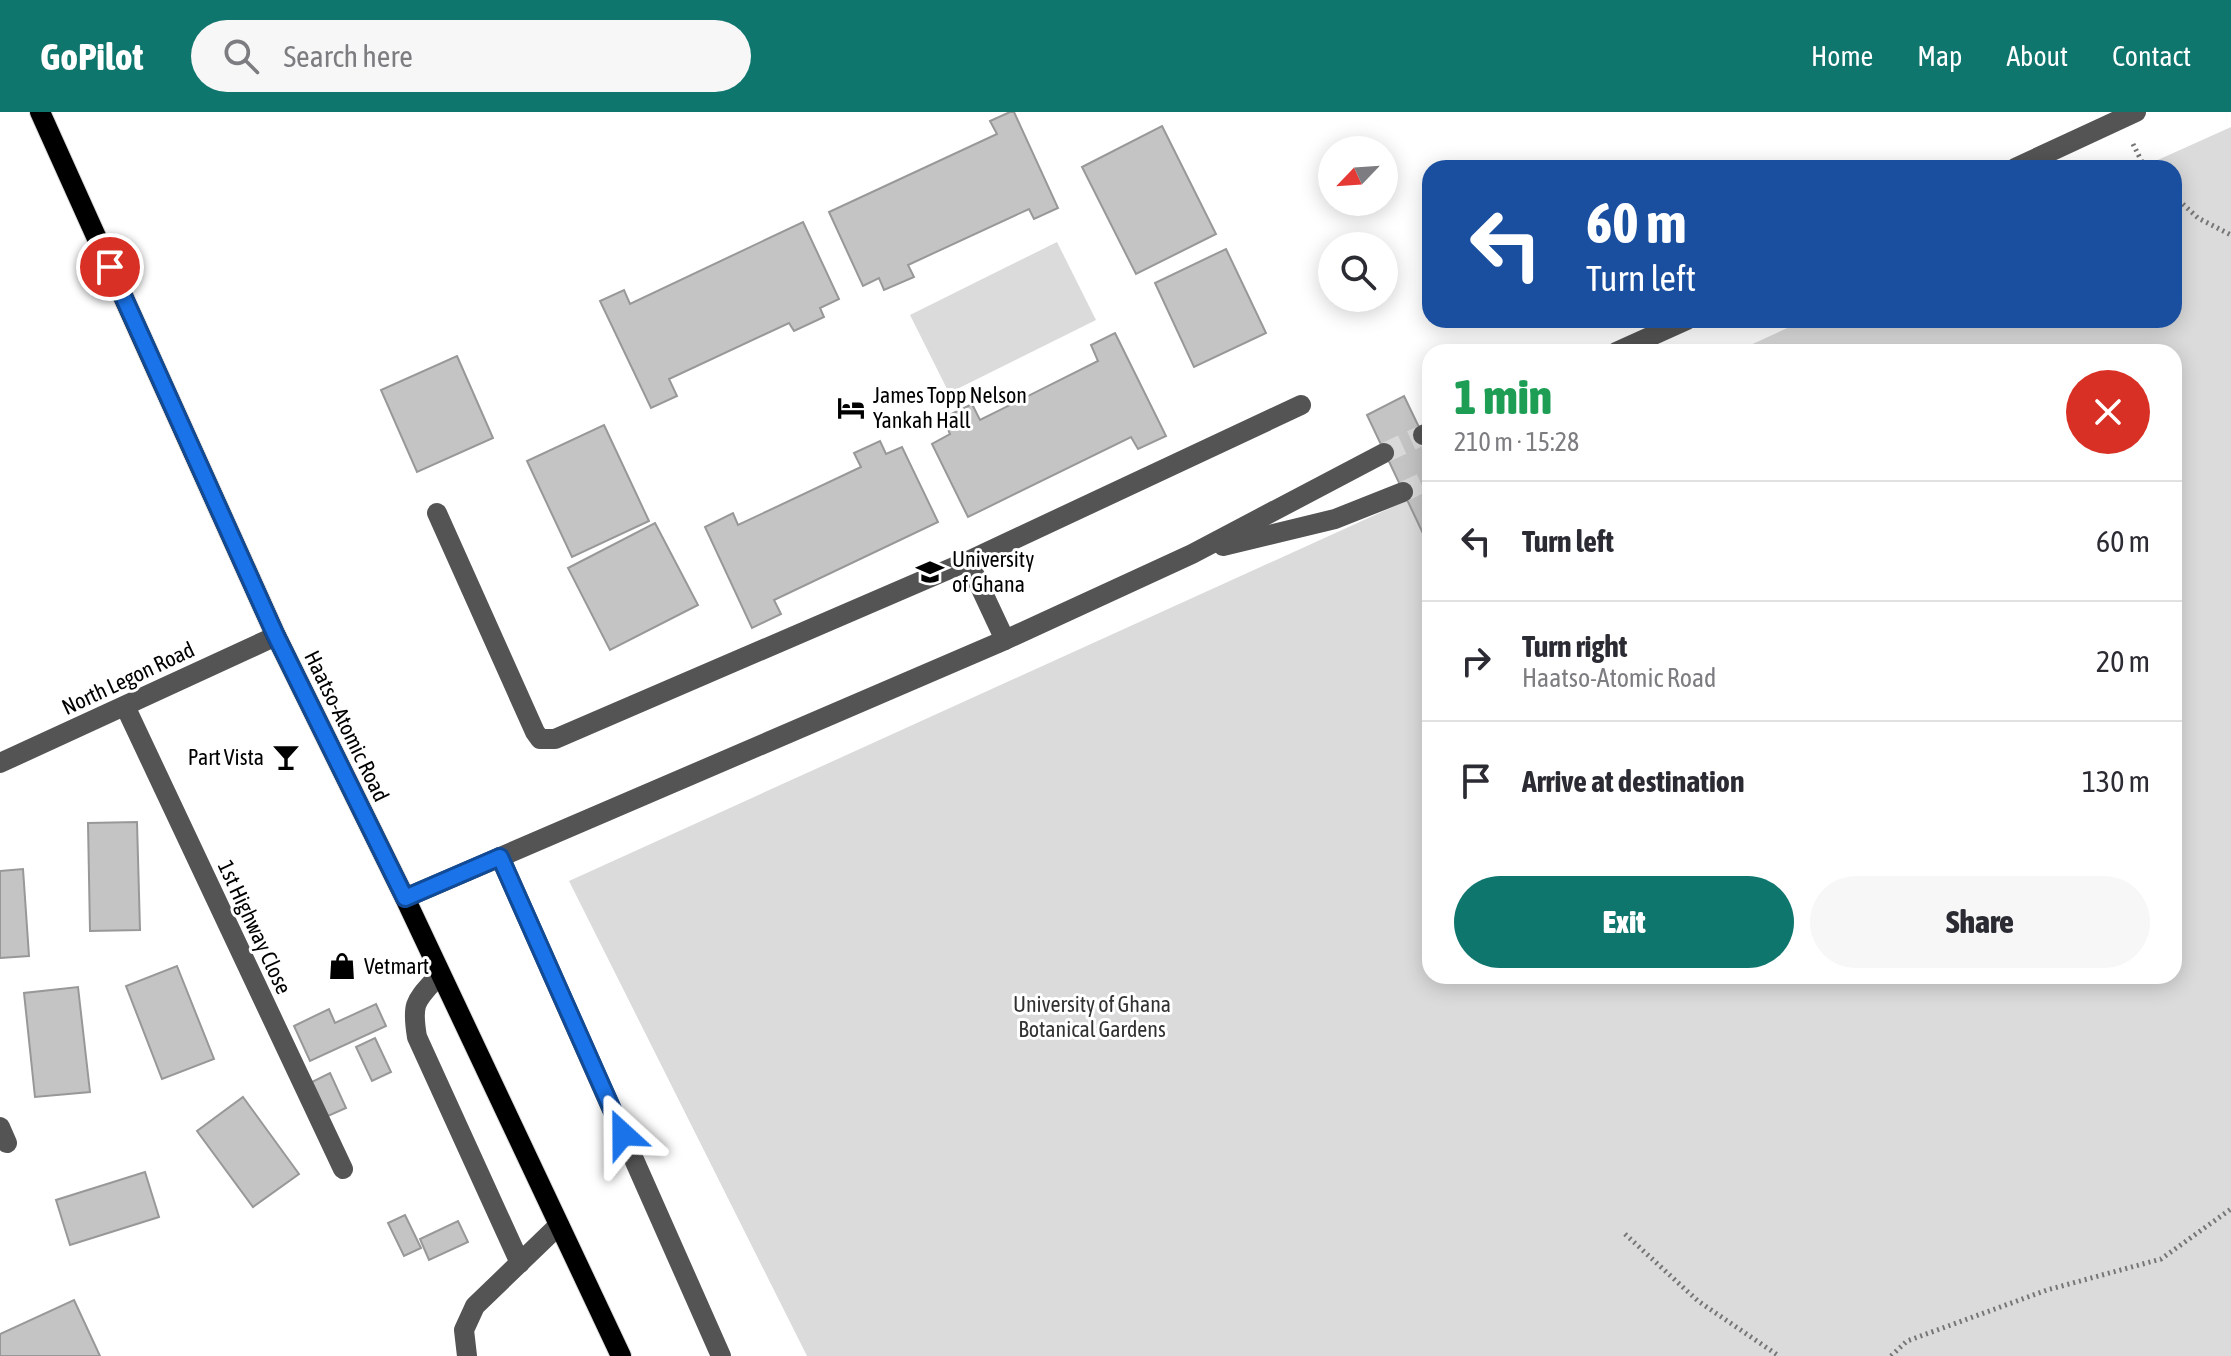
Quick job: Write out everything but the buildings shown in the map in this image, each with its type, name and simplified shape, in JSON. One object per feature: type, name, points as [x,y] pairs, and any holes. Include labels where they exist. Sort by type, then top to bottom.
[{"type":"main road","name":"Haatso-Atomic Road","points":[[40,112],[276,636],[405,898],[621,1356]]},
{"type":"street","points":[[2032,160],[2136,112]]},
{"type":"street","points":[[1634,344],[1670,328]]},
{"type":"street","points":[[1641,344],[1655,335]]},
{"type":"street","points":[[437,513],[535,732],[540,739],[547,740],[968,561],[1301,405]]},
{"type":"street","points":[[405,898],[1005,640],[1192,554],[1384,453]]},
{"type":"street","points":[[1192,554],[1335,519],[1403,492]]},
{"type":"street","points":[[968,561],[1005,640]]},
{"type":"street","name":"North Legon Road","points":[[0,763],[276,636]]},
{"type":"street","name":"1st Highway Close","points":[[125,706],[343,1169]]},
{"type":"street","points":[[500,857],[721,1356]]},
{"type":"street","points":[[440,974],[421,995],[413,1012],[417,1037],[520,1263]]},
{"type":"street","points":[[467,1356],[464,1330],[475,1306],[559,1225]]},
{"type":"path","points":[[2182,203],[2198,218],[2231,235]]},
{"type":"path","points":[[1891,1356],[1907,1341],[2047,1290],[2161,1259],[2231,1209]]},
{"type":"path","points":[[1625,1234],[1698,1301],[1779,1356]]},
{"type":"green space","name":"University of Ghana Botanical Gardens","points":[[2231,127],[2231,1356],[807,1356],[569,881],[1422,494],[1422,984],[2182,984],[2182,344],[1752,344],[1788,328],[2182,328],[2182,160],[2158,160]]},
{"type":"green space","points":[[1057,242],[1096,320],[949,393],[910,315]]},
{"type":"tunnel","points":[[1384,453],[1422,435]]},
{"type":"tunnel","points":[[1403,492],[1422,483]]},
{"type":"place","name":"James Topp Nelson Yankah Hall","points":[[851,408]]},
{"type":"place","name":"University of Ghana","points":[[930,572]]},
{"type":"place","name":"Part Vista","points":[[286,757]]},
{"type":"place","name":"Vetmart","points":[[342,966]]},
{"type":"route","points":[[110,267],[276,636],[405,898],[500,857],[623,1134]]}]
